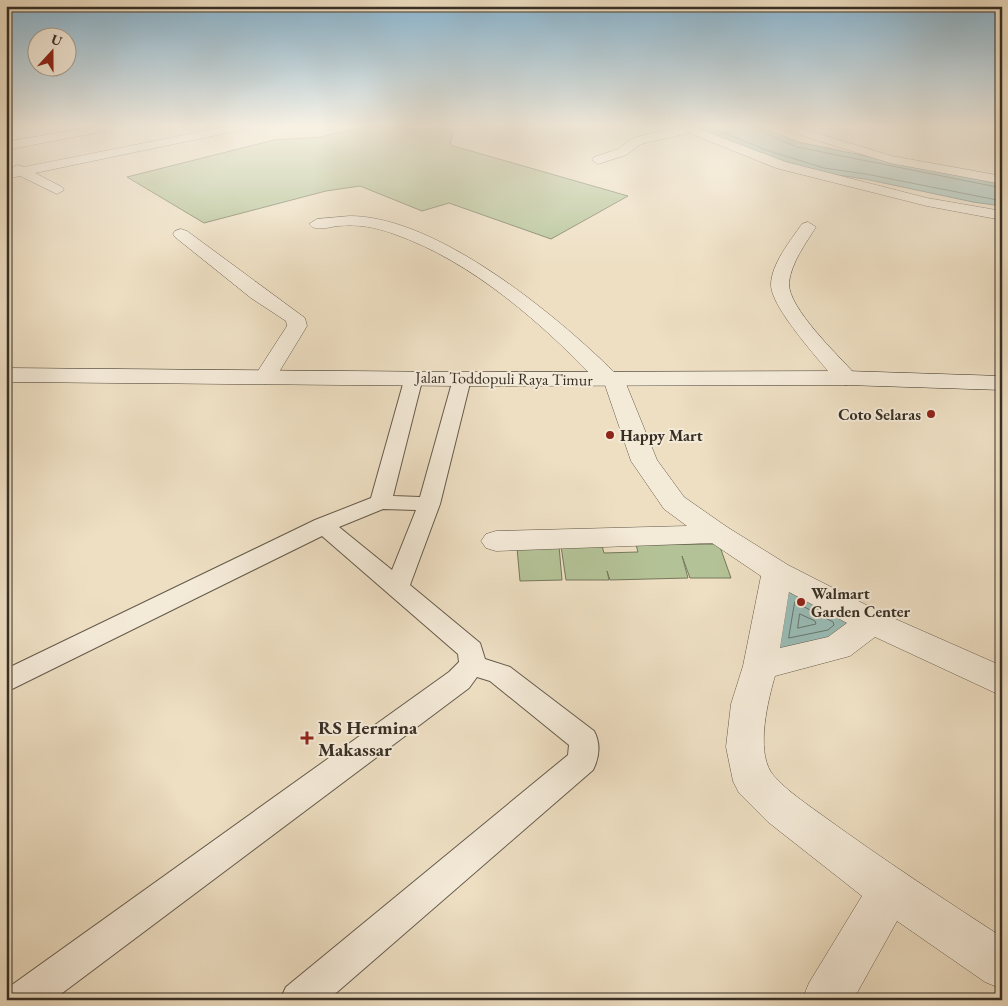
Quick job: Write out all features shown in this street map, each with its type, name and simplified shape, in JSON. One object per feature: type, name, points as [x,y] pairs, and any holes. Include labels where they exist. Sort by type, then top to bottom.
[{"type":"street","points":[[6,175],[33,174]]},
{"type":"street","points":[[812,174],[927,202],[1002,216]]},
{"type":"street","points":[[966,174],[1002,180]]},
{"type":"street","points":[[28,175],[57,190]]},
{"type":"street","points":[[317,224],[355,220],[370,222],[404,233],[444,251],[529,306],[581,349],[611,379],[644,461],[670,499],[717,534],[752,554],[777,572],[872,622],[1002,682]]},
{"type":"street","points":[[808,226],[789,259],[780,285],[781,296],[798,320],[846,378]]},
{"type":"street","points":[[180,234],[258,294],[295,318],[296,326],[265,376]]},
{"type":"street","name":"Jalan Toddopuli Raya Timur","points":[[6,375],[414,377],[462,379],[846,378],[1002,383]]},
{"type":"street","points":[[632,536],[662,515],[670,499]]},
{"type":"street","points":[[496,541],[717,534]]},
{"type":"street","points":[[777,572],[760,666],[748,704],[745,747],[753,781],[782,809],[890,890],[1002,965]]},
{"type":"street","points":[[760,666],[838,647],[872,622]]},
{"type":"street","points":[[826,1000],[890,890]]},
{"type":"lane","points":[[381,502],[414,377]]},
{"type":"lane","points":[[397,588],[429,504],[462,379]]},
{"type":"lane","points":[[6,681],[138,614],[323,526],[381,502],[429,504]]},
{"type":"lane","points":[[22,1000],[451,686],[472,666],[471,650],[323,526]]},
{"type":"lane","points":[[299,1000],[582,761],[584,740],[500,674],[472,666]]},
{"type":"green space","points":[[139,174],[551,174],[628,196],[551,239],[449,203],[422,211],[360,186],[326,191],[204,223],[127,177]]},
{"type":"green space","points":[[719,544],[731,578],[690,578],[682,556],[688,578],[610,580],[607,571],[609,580],[566,580],[561,546],[602,546],[604,553],[638,552],[636,545]]},
{"type":"green space","points":[[559,546],[562,580],[520,581],[517,548]]},
{"type":"water","points":[[830,174],[953,174],[1002,184],[1002,206],[973,202],[865,179]]},
{"type":"water","name":"Walmart Garden Center","points":[[784,583],[857,621],[834,640],[774,654]]},
{"type":"place","name":"Coto Selaras","points":[[931,414]]},
{"type":"place","name":"Happy Mart","points":[[610,435]]},
{"type":"place","name":"Walmart Garden Center","points":[[801,602]]},
{"type":"place","name":"RS Hermina Makassar","points":[[307,738]]}]
